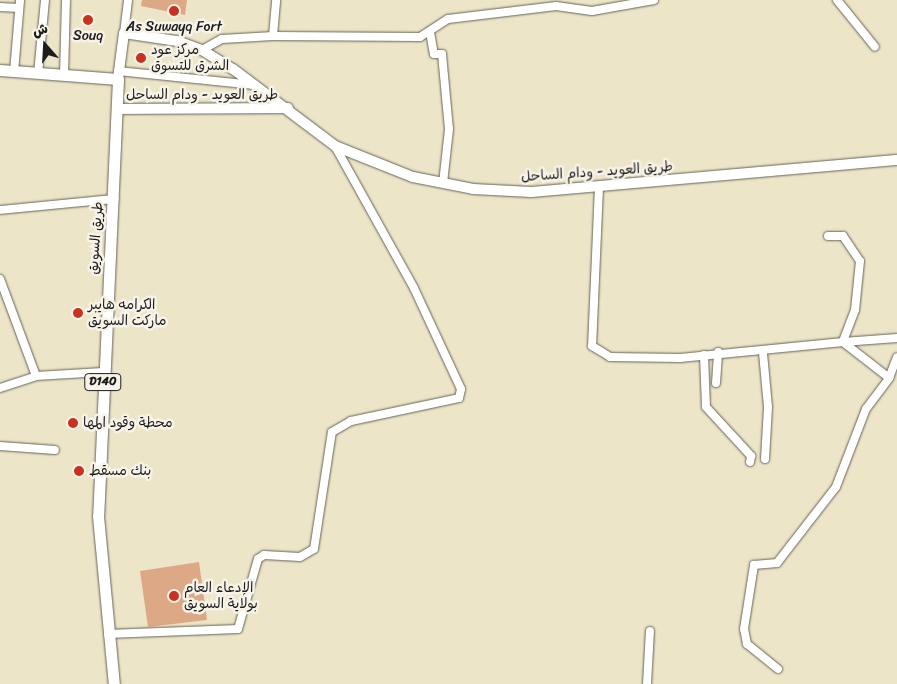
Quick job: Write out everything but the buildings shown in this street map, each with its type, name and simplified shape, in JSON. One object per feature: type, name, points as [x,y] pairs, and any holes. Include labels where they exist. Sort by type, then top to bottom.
[{"type":"main road","name":"طريق العويد - ودام الساحل","points":[[124,33],[202,50],[288,108],[335,146],[413,177],[443,183],[531,192],[897,160]]},
{"type":"main road","name":"طريق السويق","points":[[114,684],[98,516],[103,372],[114,199],[116,109],[118,75],[124,33]]},
{"type":"main road","points":[[0,70],[64,76],[118,75]]},
{"type":"main road","name":"طريق العويد - ودام الساحل","points":[[116,109],[288,108]]},
{"type":"street","points":[[38,74],[45,0]]},
{"type":"street","points":[[64,76],[66,0]]},
{"type":"street","points":[[124,33],[128,0]]},
{"type":"street","points":[[273,36],[276,0]]},
{"type":"street","points":[[202,50],[222,39],[273,36],[420,37],[448,19],[556,6],[592,11],[654,0]]},
{"type":"street","points":[[837,0],[875,47]]},
{"type":"street","points":[[0,7],[19,4],[14,72]]},
{"type":"street","points":[[430,32],[434,54],[442,54],[449,129],[443,183]]},
{"type":"street","points":[[118,75],[256,85]]},
{"type":"street","points":[[108,634],[238,629],[258,559],[264,555],[300,558],[314,549],[332,432],[351,421],[460,398],[461,389],[414,288],[335,146]]},
{"type":"street","points":[[599,187],[592,346],[610,357],[704,355],[718,352],[763,353],[798,344],[897,338]]},
{"type":"street","points":[[0,210],[114,199]]},
{"type":"street","points":[[828,236],[843,236],[860,260],[855,310],[843,342]]},
{"type":"street","points":[[0,279],[36,376]]},
{"type":"street","points":[[843,342],[889,378]]},
{"type":"street","points":[[716,383],[718,352]]},
{"type":"street","points":[[763,353],[768,407],[766,459]]},
{"type":"street","points":[[704,355],[706,407],[751,456],[750,462]]},
{"type":"street","points":[[778,670],[747,644],[744,630],[754,565],[777,563],[836,487],[866,409],[889,378],[897,357]]},
{"type":"street","points":[[0,388],[36,376],[103,372]]},
{"type":"street","points":[[0,446],[56,450]]},
{"type":"street","points":[[647,684],[650,630]]},
{"type":"place","name":"As Suwayq Fort","points":[[174,11]]},
{"type":"place","name":"Souq","points":[[88,20]]},
{"type":"place","name":"مركز عود الشرق للتسوق","points":[[141,58]]},
{"type":"place","name":"الكرامه هايبر ماركت السويق","points":[[78,313]]},
{"type":"place","name":"محطة وقود المها","points":[[73,423]]},
{"type":"place","name":"بنك مسقط","points":[[79,471]]},
{"type":"place","name":"الإدعاء العام بولاية السويق","points":[[174,596]]}]
